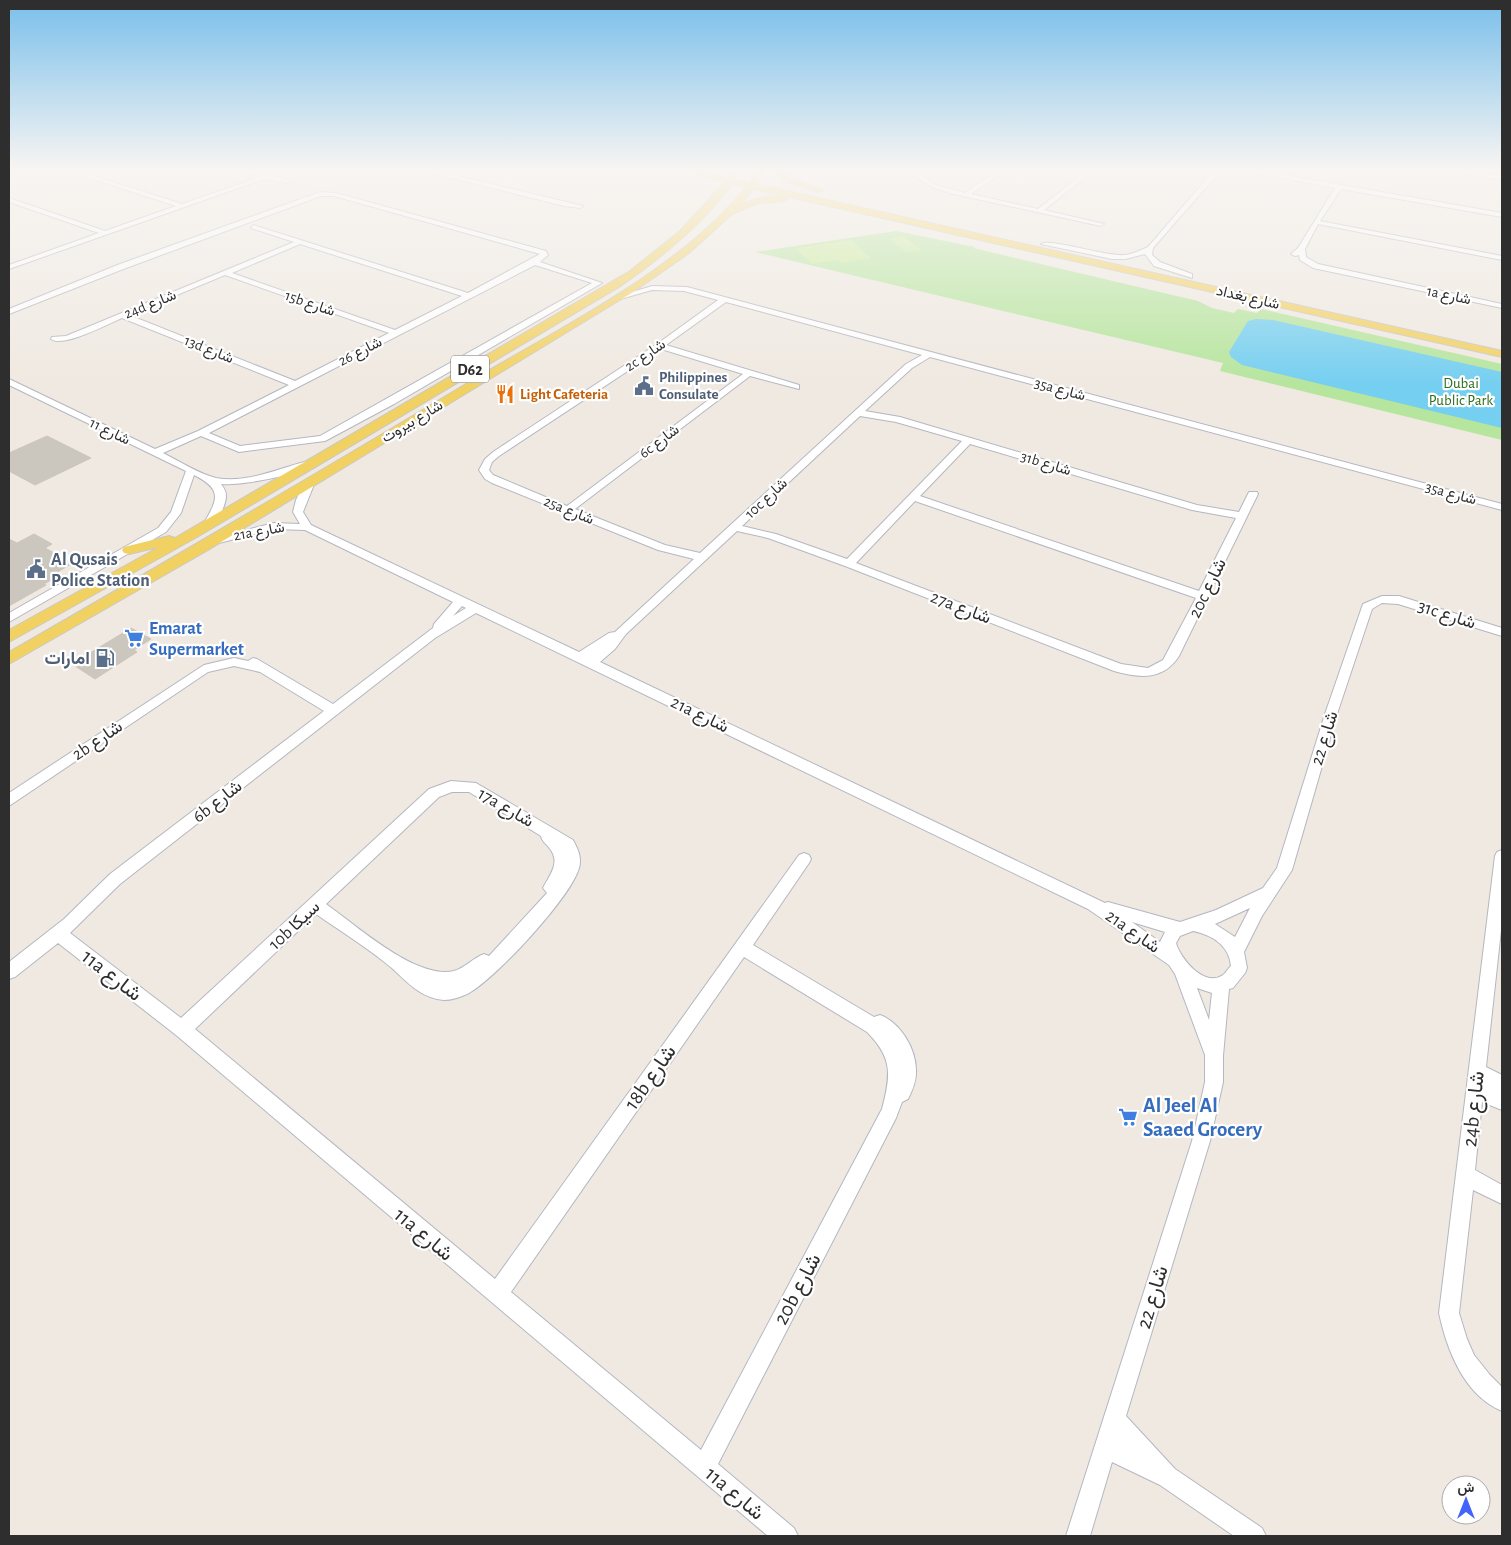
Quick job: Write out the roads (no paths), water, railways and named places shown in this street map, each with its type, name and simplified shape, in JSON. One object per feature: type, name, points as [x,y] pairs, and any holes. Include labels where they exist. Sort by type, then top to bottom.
[{"type":"main road","name":"شارع بيروت","points":[[10,637],[208,525],[308,464],[622,280],[646,263],[671,240]]},
{"type":"main road","points":[[680,256],[689,240]]},
{"type":"main road","name":"شارع بيروت","points":[[9,660],[212,542],[310,482],[562,338],[680,256],[698,240]]},
{"type":"main road","name":"شارع بغداد","points":[[993,240],[1502,354]]},
{"type":"main road","name":"شارع بغداد","points":[[1027,240],[1502,345]]},
{"type":"main road","points":[[1212,289],[1230,298],[1228,300],[1217,300]]},
{"type":"main road","points":[[1244,307],[1308,310]]},
{"type":"main road","points":[[129,550],[192,534]]},
{"type":"main road","name":"شارع بيروت","points":[[9,666],[38,644]]},
{"type":"street","points":[[9,267],[85,240]]},
{"type":"street","points":[[9,312],[195,240]]},
{"type":"street","points":[[294,240],[469,296]]},
{"type":"street","points":[[202,433],[239,449],[322,438],[597,285],[594,281],[534,262],[541,254],[531,247],[505,240]]},
{"type":"street","points":[[1044,244],[1120,257],[1136,255],[1150,248],[1157,240]]},
{"type":"street","name":"1a شارع","points":[[1306,240],[1295,255],[1300,262],[1315,268],[1502,306]]},
{"type":"street","points":[[1410,240],[1502,258]]},
{"type":"street","name":"24d شارع","points":[[55,339],[67,338],[300,242]]},
{"type":"street","points":[[1150,248],[1148,255],[1153,262],[1189,276]]},
{"type":"street","name":"شارع 26","points":[[158,455],[534,262]]},
{"type":"street","name":"15b شارع","points":[[225,273],[395,333]]},
{"type":"street","name":"35a شارع","points":[[617,298],[645,290],[668,287],[728,301],[1502,507]]},
{"type":"street","name":"2c شارع","points":[[485,465],[496,454],[728,301]]},
{"type":"street","name":"13d شارع","points":[[122,315],[295,384]]},
{"type":"street","points":[[660,346],[796,387]]},
{"type":"street","name":"10c شارع","points":[[909,366],[916,350]]},
{"type":"street","name":"10c شارع","points":[[586,660],[611,646],[622,631],[690,567],[909,366],[930,354]]},
{"type":"street","name":"6c شارع","points":[[568,510],[750,373]]},
{"type":"street","name":"شارع 11","points":[[9,382],[212,480],[256,481],[308,464]]},
{"type":"street","name":"31b شارع","points":[[864,409],[1239,521]]},
{"type":"street","points":[[849,564],[968,440]]},
{"type":"street","name":"25a شارع","points":[[485,465],[486,473],[496,482],[662,548],[701,557]]},
{"type":"street","points":[[9,618],[156,535],[171,522],[178,509],[191,470]]},
{"type":"street","points":[[208,525],[222,498],[220,488],[212,480]]},
{"type":"street","name":"21a شارع","points":[[307,527],[298,512],[300,500],[310,482]]},
{"type":"street","name":"20c شارع","points":[[1151,673],[1160,670],[1170,661],[1254,494]]},
{"type":"street","points":[[914,497],[1202,596]]},
{"type":"street","name":"27a شارع","points":[[744,518],[772,536]]},
{"type":"street","name":"21a شارع","points":[[212,542],[274,526],[307,527],[461,599],[1093,904],[1177,965]]},
{"type":"street","name":"27a شارع","points":[[735,527],[772,536],[849,564],[1118,668],[1151,673]]},
{"type":"street","name":"25a شارع","points":[[662,548],[690,567]]},
{"type":"street","name":"6b شارع","points":[[431,635],[461,599]]},
{"type":"street","name":"31c شارع","points":[[1391,599],[1502,632]]},
{"type":"street","name":"شارع 22","points":[[1236,951],[1253,918],[1281,875],[1293,842],[1330,714],[1365,612],[1373,602],[1391,599]]},
{"type":"street","name":"6b شارع","points":[[9,972],[59,934],[115,879],[431,635],[476,607]]},
{"type":"street","name":"2b شارع","points":[[9,800],[185,680],[204,670],[224,663],[243,662],[260,668],[334,711]]},
{"type":"street","name":"17a شارع","points":[[315,905],[399,965],[415,981],[427,988],[439,992],[454,992],[468,986],[477,978],[521,927],[552,886],[560,873],[563,860],[561,853],[554,842],[499,806],[474,795],[452,794],[432,802],[405,819]]},
{"type":"street","name":"10b سيكا","points":[[182,1029],[405,819]]},
{"type":"street","name":"18b شارع","points":[[496,1294],[804,859]]},
{"type":"street","name":"24b شارع","points":[[1501,873],[1449,1313],[1454,1336],[1464,1358],[1476,1376],[1502,1400]]},
{"type":"street","points":[[1186,926],[1218,932],[1229,940],[1236,951],[1239,968],[1236,976],[1221,984],[1208,984],[1194,980],[1177,965],[1168,944],[1170,938],[1186,926],[1246,905],[1269,893]]},
{"type":"street","name":"21a شارع","points":[[1093,904],[1186,926]]},
{"type":"street","name":"11a شارع","points":[[59,934],[182,1029],[786,1536]]},
{"type":"street","name":"20b شارع","points":[[704,1467],[890,1112],[898,1085],[896,1058],[890,1046],[874,1026],[742,947]]},
{"type":"street","name":"شارع 22","points":[[1177,965],[1214,1056]]},
{"type":"street","name":"شارع 22","points":[[1078,1536],[1201,1141],[1213,1088],[1221,984]]},
{"type":"street","points":[[1477,1071],[1502,1085]]},
{"type":"street","points":[[1475,1090],[1502,1101]]},
{"type":"street","points":[[1465,1175],[1502,1194]]},
{"type":"street","points":[[1114,1419],[1168,1477]]},
{"type":"street","points":[[1106,1445],[1134,1462],[1168,1477],[1254,1536]]},
{"type":"water","points":[[1256,319],[1273,320],[1502,372],[1502,428],[1242,365],[1231,357],[1229,352],[1248,321]]},
{"type":"place","name":"Philippines Consulate","points":[[644,386]]},
{"type":"place","name":"Light Cafeteria","points":[[505,394]]},
{"type":"place","name":"Al Qusais Police Station","points":[[36,569]]},
{"type":"place","name":"Emarat Supermarket","points":[[134,638]]},
{"type":"place","name":"امارات","points":[[105,658]]},
{"type":"place","name":"Al Jeel Al Saaed Grocery","points":[[1128,1117]]},
{"type":"park label","name":"Dubai Public Park","points":[[1461,392]]}]
